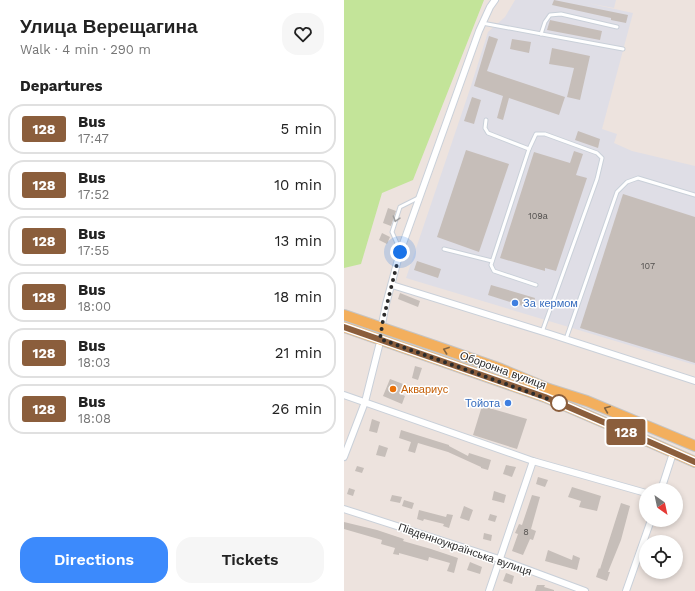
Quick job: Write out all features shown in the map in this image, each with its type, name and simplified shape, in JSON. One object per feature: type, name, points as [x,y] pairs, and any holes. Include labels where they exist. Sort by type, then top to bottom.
[{"type":"main road","name":"Оборонна вулиця","points":[[344,315],[494,366],[549,388],[587,401],[695,446]]},
{"type":"main road","name":"Оборонна вулиця","points":[[344,327],[545,397],[695,462]]},
{"type":"street","points":[[344,457],[365,402],[380,339],[381,327],[400,252],[482,23],[495,0]]},
{"type":"street","points":[[392,285],[695,381]]},
{"type":"street","points":[[344,395],[533,461],[639,492]]},
{"type":"street","points":[[663,483],[673,453]]},
{"type":"street","points":[[489,591],[533,461]]},
{"type":"street","name":"Південноукраїнська вулиця","points":[[344,509],[499,559],[585,591]]},
{"type":"street","points":[[626,591],[649,527]]},
{"type":"lane","points":[[541,34],[545,22],[550,15],[561,14],[617,27]]},
{"type":"lane","points":[[482,23],[623,49]]},
{"type":"lane","points":[[486,120],[485,128],[488,134],[529,149]]},
{"type":"lane","points":[[536,285],[494,271],[491,266],[529,149],[536,134],[545,134],[597,153],[602,158],[597,180],[542,332]]},
{"type":"lane","points":[[566,339],[617,192],[627,182],[638,178],[695,195]]},
{"type":"lane","points":[[400,252],[392,232],[400,207],[420,197]]},
{"type":"lane","points":[[444,249],[492,261]]},
{"type":"shaded area","points":[[515,0],[616,0],[614,8],[587,3],[633,13],[602,129],[617,134],[614,143],[632,151],[695,166],[695,365],[406,278],[488,32],[505,17]]},
{"type":"green space","points":[[344,0],[484,0],[413,180],[382,193],[361,264],[344,268]]},
{"type":"building","points":[[554,0],[628,15],[626,23],[611,20],[611,18],[552,5]]},
{"type":"building","points":[[550,20],[602,31],[600,40],[547,30]]},
{"type":"building","points":[[489,36],[498,39],[487,71],[565,97],[559,115],[509,98],[503,120],[497,118],[503,96],[474,86]]},
{"type":"building","points":[[512,39],[531,42],[529,53],[510,49]]},
{"type":"building","points":[[552,48],[590,56],[580,100],[567,97],[574,68],[549,64]]},
{"type":"building","points":[[472,97],[481,100],[474,124],[464,121]]},
{"type":"building","points":[[578,131],[600,139],[598,148],[575,140]]},
{"type":"building","points":[[466,150],[509,164],[479,252],[437,237]]},
{"type":"building","points":[[574,151],[583,154],[576,175],[587,178],[556,271],[545,268],[545,271],[500,258],[534,152],[570,163]]},
{"type":"building","points":[[623,194],[695,217],[695,363],[580,328]]},
{"type":"building","points":[[388,208],[396,211],[391,226],[383,223]]},
{"type":"building","points":[[382,233],[390,237],[387,244],[379,240]]},
{"type":"building","points":[[417,261],[441,269],[438,278],[414,270]]},
{"type":"building","points":[[491,285],[535,298],[532,309],[488,295]]},
{"type":"building","points":[[400,293],[420,301],[418,307],[398,299]]},
{"type":"building","points":[[415,366],[422,368],[418,380],[412,378]]},
{"type":"building","name":"Аквариус","points":[[390,379],[403,384],[399,393],[405,396],[402,404],[383,396]]},
{"type":"building","points":[[482,406],[527,419],[517,449],[473,435]]},
{"type":"building","points":[[372,419],[380,422],[377,433],[369,431]]},
{"type":"building","points":[[401,430],[449,445],[468,456],[469,453],[491,460],[488,470],[448,452],[418,443],[415,453],[408,451],[411,442],[399,438]]},
{"type":"building","points":[[379,445],[388,448],[385,457],[376,455]]},
{"type":"building","points":[[506,465],[516,467],[512,477],[503,474]]},
{"type":"building","points":[[357,466],[364,468],[362,473],[355,471]]},
{"type":"building","points":[[538,477],[548,480],[545,487],[536,484]]},
{"type":"building","points":[[572,487],[601,496],[597,511],[579,507],[581,501],[568,497]]},
{"type":"building","points":[[349,488],[355,490],[353,496],[347,494]]},
{"type":"building","points":[[494,491],[506,495],[504,503],[492,500]]},
{"type":"building","points":[[392,495],[402,497],[400,503],[390,501]]},
{"type":"building","points":[[532,495],[540,497],[531,529],[536,531],[533,540],[530,539],[523,555],[512,551],[518,534],[515,533],[519,524],[522,525]]},
{"type":"building","points":[[404,500],[414,503],[412,509],[402,506]]},
{"type":"building","points":[[621,503],[630,506],[621,540],[608,572],[610,572],[607,581],[596,577],[599,568],[600,569]]},
{"type":"building","points":[[464,506],[473,510],[469,521],[460,518]]},
{"type":"building","points":[[419,510],[446,517],[447,514],[453,515],[449,528],[443,526],[444,524],[424,519],[423,521],[417,519]]},
{"type":"building","points":[[490,514],[497,516],[495,522],[488,520]]},
{"type":"building","points":[[344,522],[377,530],[404,539],[403,541],[458,558],[454,573],[447,571],[450,563],[429,557],[428,561],[399,553],[399,555],[393,554],[395,548],[381,544],[382,540],[344,529]]},
{"type":"building","points":[[484,533],[492,535],[491,541],[483,539]]},
{"type":"building","points":[[548,550],[572,560],[573,555],[580,558],[577,570],[545,561]]},
{"type":"building","points":[[470,562],[482,567],[480,574],[467,570]]},
{"type":"building","points":[[506,573],[514,576],[512,584],[503,581]]},
{"type":"building","points":[[537,585],[545,585],[544,587],[554,591],[535,591]]},
{"type":"bus line","name":"128","points":[[344,327],[394,343],[545,397],[695,462]]},
{"type":"place","name":"За кермом","points":[[515,303]]},
{"type":"place","name":"Аквариус","points":[[393,389]]},
{"type":"place","name":"Тойота","points":[[508,403]]},
{"type":"route","points":[[400,252],[386,304],[380,339],[559,403]]}]
